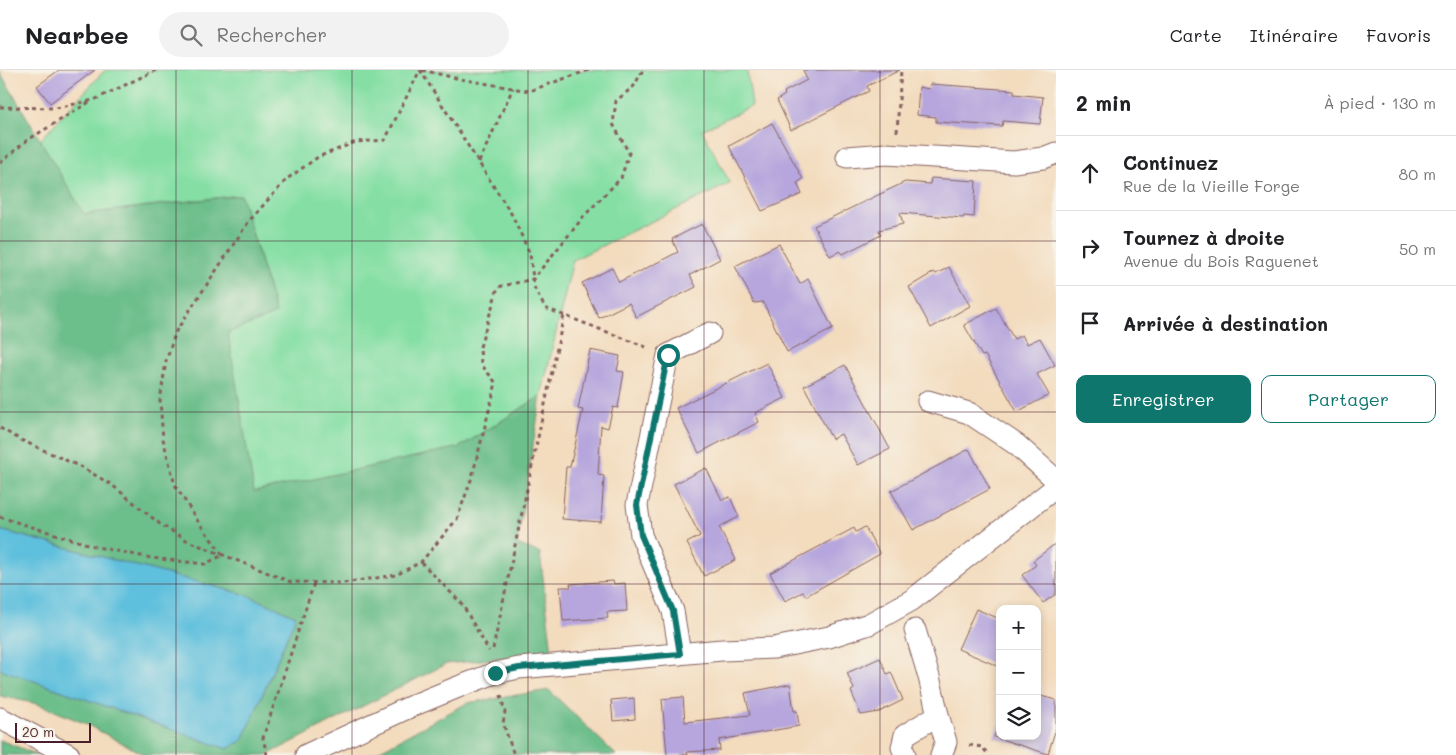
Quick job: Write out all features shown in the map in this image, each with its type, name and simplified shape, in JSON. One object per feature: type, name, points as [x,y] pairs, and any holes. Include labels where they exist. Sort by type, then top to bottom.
[{"type":"street","points":[[847,157],[895,155],[1014,162],[1043,158],[1056,153]]},
{"type":"street","points":[[680,654],[673,611],[641,535],[637,505],[668,355],[710,333]]},
{"type":"street","points":[[928,401],[969,413],[1017,445],[1056,480]]},
{"type":"street","points":[[306,755],[414,705],[495,673],[519,668],[722,650],[774,648],[829,637],[869,624],[912,600],[1056,487]]},
{"type":"street","points":[[915,630],[946,742],[942,755]]},
{"type":"street","points":[[905,755],[902,747],[905,735],[938,715]]},
{"type":"street","points":[[0,718],[68,755]]},
{"type":"path","points":[[0,163],[26,141],[94,100],[156,70]]},
{"type":"path","points":[[421,70],[529,91],[589,70]]},
{"type":"path","points":[[421,70],[515,223],[530,254],[534,287],[545,308],[668,355]]},
{"type":"path","points":[[223,555],[199,523],[176,485],[163,439],[160,401],[166,361],[176,331],[249,221],[287,179],[318,157],[356,142],[385,140],[421,70]]},
{"type":"path","points":[[0,428],[21,440],[81,467],[112,485],[160,524],[188,541],[291,582],[343,583],[396,575],[421,562],[457,519],[472,477],[496,383],[481,364],[480,347],[498,287],[533,279],[585,215],[620,178],[629,153],[613,124],[616,101],[634,86],[643,70]]},
{"type":"path","points":[[895,155],[901,70]]},
{"type":"path","points":[[478,162],[513,88]]},
{"type":"path","points":[[0,107],[56,108],[94,100]]},
{"type":"path","points":[[421,562],[462,604],[492,655],[564,315]]},
{"type":"path","points":[[0,517],[98,547],[152,558],[205,564],[223,555]]},
{"type":"path","points":[[267,755],[263,738],[314,583]]},
{"type":"path","points":[[500,692],[504,714],[503,723],[514,755]]},
{"type":"green space","points":[[105,70],[747,70],[752,106],[702,130],[730,183],[573,260],[541,396],[460,447],[253,493],[227,333],[276,314],[241,195],[84,214],[40,140]]},
{"type":"green space","points":[[0,72],[84,214],[241,195],[276,314],[228,333],[254,492],[460,447],[541,396],[517,544],[540,553],[552,652],[446,664],[267,755],[145,755],[84,723],[38,704],[0,696],[0,669],[227,749],[243,740],[296,616],[247,595],[0,530]]},
{"type":"green space","points":[[549,690],[616,755],[371,755],[467,703]]},
{"type":"green space","points":[[0,740],[38,755],[0,755]]},
{"type":"water","points":[[0,530],[247,595],[296,616],[243,740],[227,749],[0,669]]},
{"type":"building","points":[[59,70],[95,70],[50,103],[37,86]]},
{"type":"building","points":[[803,70],[900,70],[867,86],[869,91],[791,130],[777,100],[785,95],[784,92],[807,80]]},
{"type":"building","points":[[930,84],[1014,90],[1014,94],[1043,97],[1040,124],[1003,121],[1002,126],[936,122],[936,117],[917,115],[919,87],[929,89]]},
{"type":"building","points":[[772,123],[803,179],[797,183],[802,194],[762,211],[729,146]]},
{"type":"building","points":[[931,178],[976,181],[974,217],[964,216],[963,218],[900,213],[903,224],[879,230],[881,235],[843,254],[840,251],[830,256],[814,226],[905,182],[930,184]]},
{"type":"building","points":[[702,224],[720,259],[690,275],[696,287],[636,317],[629,303],[599,318],[582,283],[612,268],[619,282],[678,252],[672,239]]},
{"type":"building","points":[[779,244],[800,284],[808,279],[833,329],[787,352],[763,302],[754,303],[735,266]]},
{"type":"building","points":[[949,267],[970,306],[931,328],[909,287],[934,272],[936,274]]},
{"type":"building","points":[[996,308],[1014,339],[1022,335],[1027,344],[1040,338],[1055,365],[1037,374],[1049,395],[1017,412],[985,355],[982,356],[964,325]]},
{"type":"building","points":[[590,350],[620,356],[617,371],[624,372],[618,408],[613,407],[608,428],[601,426],[598,475],[604,476],[601,522],[562,519],[566,467],[570,467],[583,410],[578,409]]},
{"type":"building","points":[[767,363],[785,398],[755,413],[759,422],[699,453],[676,408]]},
{"type":"building","points":[[845,365],[890,449],[858,465],[841,434],[832,439],[804,386]]},
{"type":"building","points":[[969,449],[990,489],[913,530],[891,491]]},
{"type":"building","points":[[706,468],[722,500],[730,497],[739,517],[719,527],[736,560],[704,576],[687,543],[700,536],[674,484]]},
{"type":"building","points":[[865,527],[880,554],[806,596],[803,592],[785,601],[770,573],[854,528],[856,532]]},
{"type":"building","points":[[1056,543],[1056,594],[1043,603],[1022,575],[1036,565],[1033,561]]},
{"type":"building","points":[[613,581],[614,584],[625,583],[627,611],[607,612],[608,618],[563,621],[560,587],[571,587],[570,584]]},
{"type":"building","points":[[976,609],[996,617],[996,665],[958,649]]},
{"type":"building","points":[[880,658],[887,674],[891,672],[903,700],[879,712],[861,715],[851,691],[854,689],[847,673]]},
{"type":"building","points":[[790,684],[794,711],[797,711],[799,726],[719,740],[720,750],[687,752],[688,755],[667,755],[662,699],[683,697],[685,722],[750,715],[745,693]]},
{"type":"building","points":[[1041,696],[1056,700],[1056,728],[1048,754],[1004,740],[1041,740]]},
{"type":"building","points":[[634,698],[635,719],[613,721],[611,700]]},
{"type":"route","points":[[495,673],[519,668],[680,654],[673,611],[641,535],[637,505],[668,355]]}]
